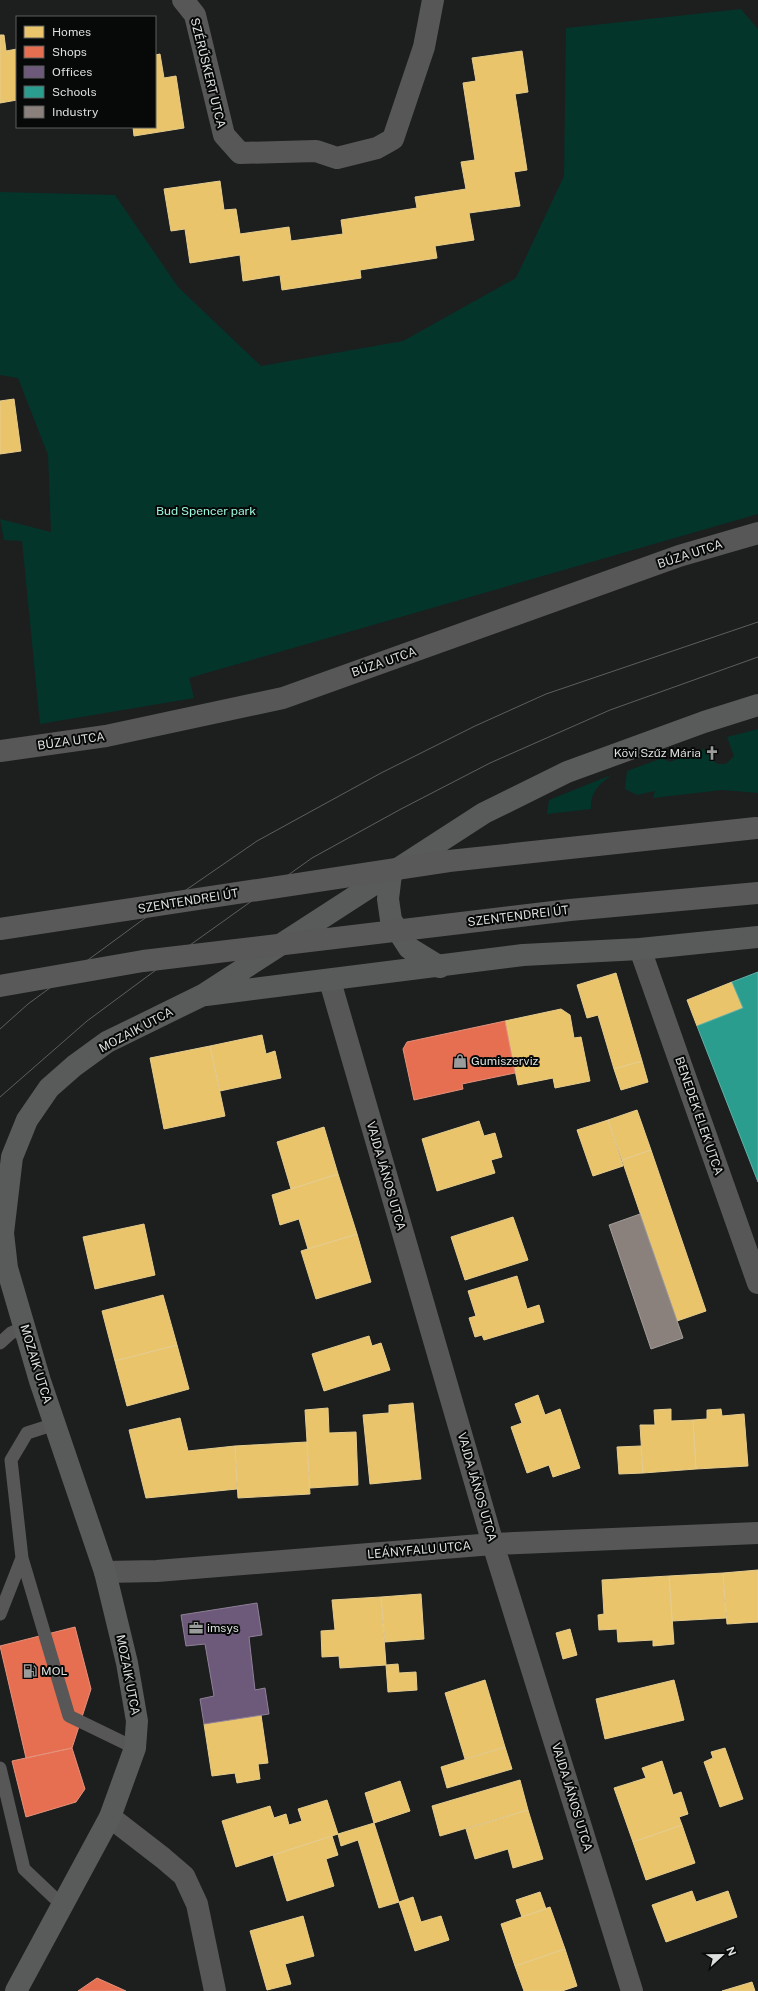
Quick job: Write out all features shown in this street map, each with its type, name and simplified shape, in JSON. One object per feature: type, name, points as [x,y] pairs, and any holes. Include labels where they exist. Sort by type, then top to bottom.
[{"type":"main road","name":"SZENTENDREI ÚT","points":[[0,929],[449,861],[756,828]]},
{"type":"main road","name":"SZENTENDREI ÚT","points":[[0,986],[151,960],[570,910],[758,893]]},
{"type":"street","name":"SZÉRŰSKERT UTCA","points":[[183,0],[195,15],[224,135],[240,153],[316,151],[337,158],[377,148],[393,139],[424,47],[433,0]]},
{"type":"street","name":"BÚZA UTCA","points":[[0,751],[106,736],[283,698],[679,556],[758,533]]},
{"type":"street","points":[[203,995],[484,813],[567,772],[704,722],[758,705]]},
{"type":"street","points":[[391,874],[388,899],[391,920],[409,948],[440,967]]},
{"type":"street","points":[[203,995],[440,967],[523,955],[640,949],[758,937]]},
{"type":"street","name":"BENEDEK ELEK UTCA","points":[[640,949],[758,1283]]},
{"type":"street","name":"VAJDA JÁNOS UTCA","points":[[330,980],[493,1544],[632,1991]]},
{"type":"street","name":"MOZAIK UTCA","points":[[16,1991],[110,1817],[135,1748],[137,1721],[127,1663],[105,1572],[55,1424],[7,1268],[3,1233],[12,1157],[28,1120],[49,1088],[74,1066],[107,1042],[203,995]]},
{"type":"street","name":"LEÁNYFALU UTCA","points":[[105,1572],[134,1572],[493,1544],[758,1533]]},
{"type":"street","points":[[110,1817],[184,1876],[197,1904],[215,1991]]},
{"type":"lane","points":[[0,1343],[11,1333],[25,1327]]},
{"type":"lane","points":[[55,1424],[27,1433],[11,1460],[22,1558],[69,1716],[135,1748]]},
{"type":"lane","points":[[0,1614],[22,1558]]},
{"type":"lane","points":[[0,1768],[24,1869],[62,1904]]},
{"type":"green space","name":"Bud Spencer park","points":[[741,9],[758,29],[758,514],[189,678],[194,698],[40,724],[22,541],[4,540],[0,519],[51,532],[48,455],[18,378],[0,375],[0,192],[115,195],[178,287],[261,366],[403,341],[516,278],[564,176],[566,28]]},
{"type":"green space","points":[[758,729],[758,793],[722,790],[653,798],[655,791],[637,795],[625,789],[627,771],[662,758],[670,762],[683,757],[687,751],[704,749],[717,764],[726,764],[734,756],[727,737]]},
{"type":"green space","points":[[611,775],[596,789],[592,798],[591,809],[547,814],[549,800]]},
{"type":"building: Homes","points":[[0,35],[4,35],[6,51],[16,49],[16,100],[0,103]]},
{"type":"building: Homes","points":[[522,51],[528,92],[515,94],[527,170],[514,172],[520,206],[469,213],[474,240],[435,246],[437,258],[360,270],[361,278],[282,290],[280,275],[243,281],[240,255],[190,263],[185,229],[171,231],[164,189],[220,181],[224,210],[236,209],[240,234],[289,227],[291,241],[343,234],[341,220],[417,208],[415,197],[466,189],[461,162],[475,160],[463,83],[476,81],[472,58]]},
{"type":"building: Homes","points":[[160,54],[164,78],[176,76],[184,128],[134,136],[133,128],[156,128],[156,55]]},
{"type":"building: Homes","points":[[14,399],[21,451],[0,454],[0,401]]},
{"type":"building: Homes","points":[[616,973],[642,1061],[614,1069],[598,1015],[587,1018],[577,985]]},
{"type":"building: Homes","points":[[732,982],[743,1008],[697,1026],[687,1000]]},
{"type":"building: Homes","points":[[561,1009],[570,1015],[574,1038],[581,1037],[590,1081],[555,1088],[553,1078],[518,1085],[505,1021]]},
{"type":"building: Homes","points":[[262,1035],[266,1054],[275,1051],[281,1078],[220,1091],[210,1046]]},
{"type":"building: Homes","points":[[210,1046],[225,1116],[164,1129],[150,1058]]},
{"type":"building: Homes","points":[[642,1061],[648,1082],[621,1090],[614,1069]]},
{"type":"building: Homes","points":[[637,1110],[651,1150],[622,1160],[608,1120]]},
{"type":"building: Homes","points":[[608,1120],[623,1166],[593,1176],[577,1130]]},
{"type":"building: Homes","points":[[479,1121],[484,1136],[495,1133],[502,1157],[491,1160],[495,1173],[437,1191],[422,1139]]},
{"type":"building: Homes","points":[[324,1127],[338,1174],[291,1189],[277,1142]]},
{"type":"building: Homes","points":[[651,1150],[706,1311],[677,1321],[622,1160]]},
{"type":"building: Homes","points":[[338,1174],[357,1234],[308,1249],[299,1219],[280,1225],[272,1195]]},
{"type":"building: Homes","points":[[513,1217],[528,1260],[465,1280],[451,1237]]},
{"type":"building: Homes","points":[[144,1224],[155,1275],[95,1289],[83,1237]]},
{"type":"building: Homes","points":[[357,1234],[371,1282],[316,1299],[301,1251]]},
{"type":"building: Homes","points":[[517,1276],[527,1309],[539,1305],[544,1322],[484,1340],[482,1335],[475,1337],[469,1318],[476,1316],[468,1291]]},
{"type":"building: Homes","points":[[163,1295],[177,1345],[115,1361],[102,1311]]},
{"type":"building: Homes","points":[[369,1336],[372,1346],[381,1343],[390,1370],[324,1391],[312,1354]]},
{"type":"building: Homes","points":[[177,1345],[189,1389],[127,1406],[115,1361]]},
{"type":"building: Homes","points":[[538,1395],[545,1415],[560,1409],[580,1468],[553,1477],[549,1465],[527,1473],[511,1427],[522,1423],[515,1404]]},
{"type":"building: Homes","points":[[413,1403],[421,1479],[370,1484],[363,1415],[389,1413],[389,1405]]},
{"type":"building: Homes","points":[[328,1408],[329,1433],[356,1432],[358,1485],[310,1488],[305,1410]]},
{"type":"building: Homes","points":[[671,1409],[671,1421],[693,1420],[696,1469],[643,1473],[640,1425],[655,1425],[654,1410]]},
{"type":"building: Homes","points":[[721,1409],[722,1416],[744,1414],[748,1466],[696,1469],[693,1420],[707,1419],[707,1410]]},
{"type":"building: Homes","points":[[180,1418],[188,1451],[235,1446],[237,1489],[146,1498],[129,1430]]},
{"type":"building: Homes","points":[[307,1442],[310,1494],[238,1498],[235,1446]]},
{"type":"building: Homes","points":[[641,1446],[643,1473],[619,1474],[617,1447]]},
{"type":"building: Homes","points":[[758,1570],[758,1622],[727,1624],[723,1573]]},
{"type":"building: Homes","points":[[723,1573],[726,1618],[672,1621],[669,1576]]},
{"type":"building: Homes","points":[[669,1576],[674,1644],[653,1646],[653,1640],[618,1642],[617,1629],[599,1630],[598,1615],[604,1614],[602,1580]]},
{"type":"building: Homes","points":[[421,1594],[424,1639],[385,1642],[381,1597]]},
{"type":"building: Homes","points":[[381,1597],[386,1665],[340,1668],[339,1656],[322,1657],[321,1631],[335,1630],[332,1600]]},
{"type":"building: Homes","points":[[570,1629],[577,1655],[563,1659],[556,1633]]},
{"type":"building: Homes","points":[[398,1664],[399,1673],[416,1672],[417,1690],[388,1692],[386,1665]]},
{"type":"building: Homes","points":[[485,1680],[505,1747],[465,1759],[445,1693]]},
{"type":"building: Homes","points":[[674,1680],[684,1720],[605,1739],[596,1699]]},
{"type":"building: Homes","points":[[261,1715],[268,1763],[258,1764],[260,1779],[237,1783],[235,1773],[212,1776],[204,1724]]},
{"type":"building: Homes","points":[[505,1747],[512,1769],[447,1788],[441,1767]]},
{"type":"building: Homes","points":[[725,1748],[743,1799],[720,1807],[704,1762],[713,1758],[711,1752]]},
{"type":"building: Homes","points":[[662,1761],[673,1795],[681,1792],[688,1814],[679,1817],[682,1825],[633,1842],[614,1788],[646,1778],[642,1768]]},
{"type":"building: Homes","points":[[520,1780],[528,1810],[440,1836],[432,1806]]},
{"type":"building: Homes","points":[[400,1781],[410,1811],[374,1823],[365,1793]]},
{"type":"building: Homes","points":[[327,1800],[338,1834],[236,1867],[222,1821],[270,1806],[274,1818],[286,1814],[289,1825],[302,1821],[298,1809]]},
{"type":"building: Homes","points":[[528,1810],[543,1859],[513,1868],[508,1849],[475,1859],[466,1829]]},
{"type":"building: Homes","points":[[374,1823],[399,1902],[379,1908],[358,1840],[341,1846],[338,1834]]},
{"type":"building: Homes","points":[[682,1825],[695,1863],[646,1880],[633,1842]]},
{"type":"building: Homes","points":[[332,1836],[338,1855],[326,1859],[334,1886],[287,1901],[273,1855]]},
{"type":"building: Homes","points":[[692,1891],[696,1902],[728,1891],[737,1917],[666,1942],[652,1905]]},
{"type":"building: Homes","points":[[540,1892],[546,1909],[522,1917],[516,1900]]},
{"type":"building: Homes","points":[[413,1897],[421,1922],[441,1916],[449,1940],[415,1951],[399,1902]]},
{"type":"building: Homes","points":[[550,1907],[565,1949],[515,1966],[501,1924]]},
{"type":"building: Homes","points":[[303,1916],[314,1956],[285,1964],[291,1984],[267,1990],[250,1931]]},
{"type":"building: Homes","points":[[565,1949],[577,1986],[562,1991],[524,1991],[515,1966]]},
{"type":"building: Homes","points":[[752,1982],[755,1991],[722,1991]]},
{"type":"building: Shops","name":"Gumiszerviz","points":[[505,1021],[515,1073],[462,1084],[463,1089],[414,1100],[403,1049],[407,1042]]},
{"type":"building: Shops","points":[[75,1627],[91,1689],[72,1748],[26,1758],[0,1646]]},
{"type":"building: Shops","points":[[72,1748],[85,1789],[76,1802],[26,1817],[12,1761]]},
{"type":"building: Shops","points":[[97,1978],[126,1991],[78,1991]]},
{"type":"building: Offices","points":[[257,1603],[262,1635],[249,1637],[255,1690],[265,1688],[269,1714],[204,1724],[200,1699],[214,1696],[205,1644],[186,1646],[181,1615]]},
{"type":"building: Schools","points":[[758,972],[758,1182],[697,1026],[743,1008],[732,982]]},
{"type":"building: Industry","points":[[640,1214],[683,1338],[651,1349],[609,1225]]},
{"type":"tram line","points":[[0,1029],[28,1004],[141,921],[257,841],[381,773],[475,726],[546,694],[758,622]]},
{"type":"tram line","points":[[0,1097],[87,1021],[312,858],[401,809],[490,763],[610,710],[758,657]]},
{"type":"place","name":"Kövi Szűz Mária","points":[[712,753]]},
{"type":"place","name":"Gumiszerviz","points":[[460,1061]]},
{"type":"place","name":"imsys","points":[[196,1628]]},
{"type":"place","name":"MOL","points":[[30,1671]]}]
